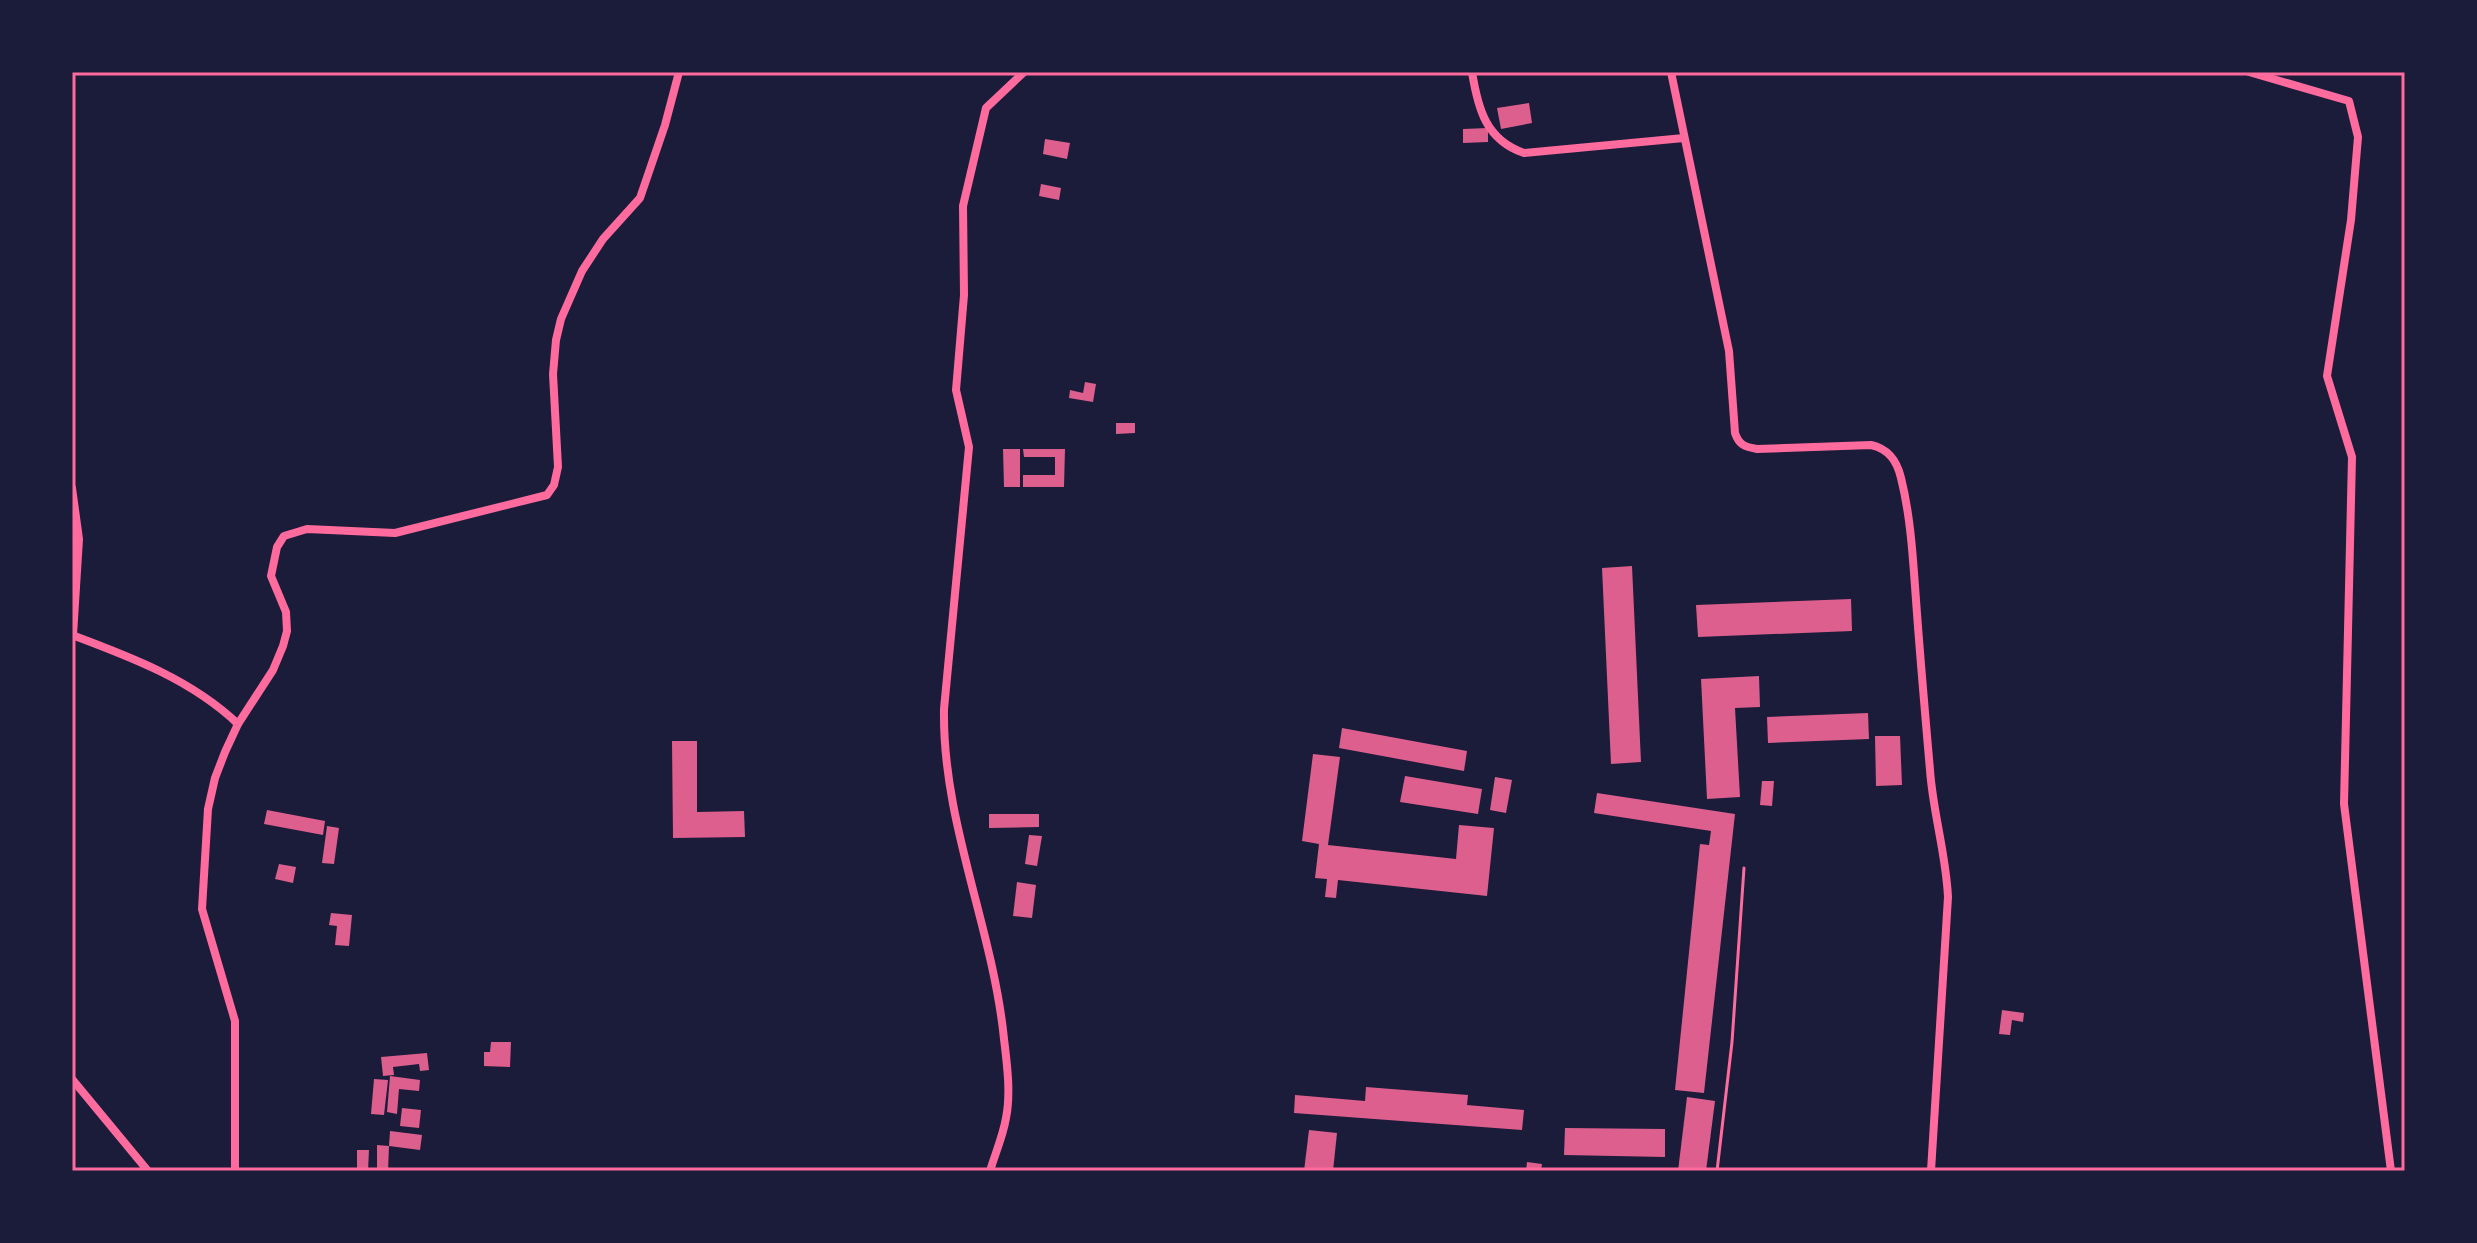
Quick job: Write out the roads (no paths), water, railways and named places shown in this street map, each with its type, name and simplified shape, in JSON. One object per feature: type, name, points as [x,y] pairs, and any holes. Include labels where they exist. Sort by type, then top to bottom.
[{"type":"street","points":[[235,1171],[235,1021],[205,925],[202,892],[212,793],[225,752],[238,724],[273,670],[287,631],[286,612],[271,576],[277,547],[284,536],[307,529],[395,533],[547,495],[551,491],[558,467],[553,374],[561,319],[577,282],[603,239],[640,198],[679,72]]},
{"type":"street","points":[[990,1171],[1006,1117],[1008,1089],[1004,1030],[991,954],[958,834],[944,709],[969,447],[956,390],[964,295],[963,206],[986,108],[1024,72]]},
{"type":"street","points":[[1472,72],[1480,112],[1498,140],[1524,153],[1684,138]]},
{"type":"street","points":[[1671,72],[1729,351],[1738,442],[1757,449],[1881,447],[1889,452],[1901,478],[1911,543],[1932,795],[1940,848],[1947,870],[1948,897],[1931,1171]]},
{"type":"street","points":[[2249,72],[2349,101],[2358,137],[2351,220],[2327,376],[2352,457],[2344,804],[2391,1171]]},
{"type":"street","points":[[72,488],[79,539],[72,635],[138,661],[194,689],[217,704],[238,724]]},
{"type":"street","points":[[72,1079],[148,1171]]}]
